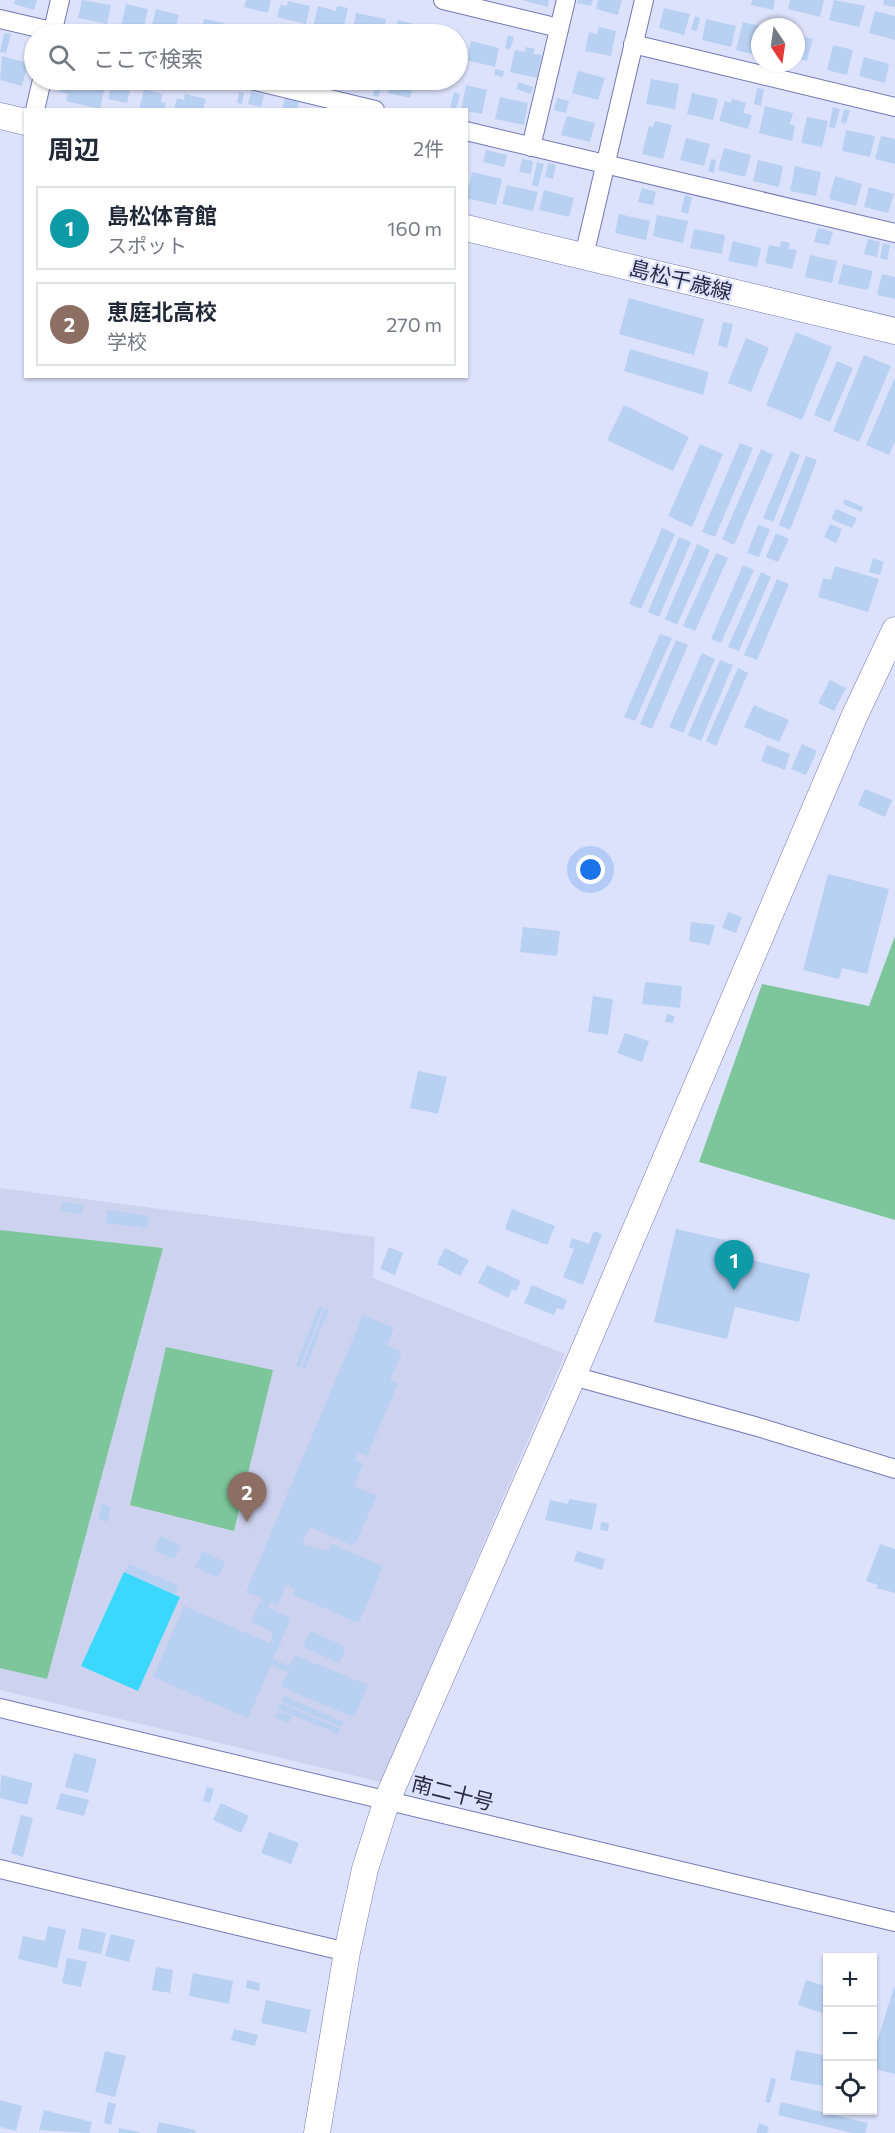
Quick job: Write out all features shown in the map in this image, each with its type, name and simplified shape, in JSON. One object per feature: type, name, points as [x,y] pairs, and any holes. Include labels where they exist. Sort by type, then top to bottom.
[{"type":"street","points":[[57,24],[60,0]]},
{"type":"street","points":[[442,0],[559,28]]},
{"type":"street","points":[[531,147],[566,0]]},
{"type":"street","points":[[584,256],[644,0]]},
{"type":"street","points":[[0,19],[24,25]]},
{"type":"street","points":[[633,44],[895,106]]},
{"type":"street","points":[[35,108],[39,90]]},
{"type":"street","points":[[292,90],[367,108]]},
{"type":"street","points":[[0,116],[24,122]]},
{"type":"street","points":[[468,131],[895,233]]},
{"type":"street","name":"島松千歳線","points":[[468,228],[895,331]]},
{"type":"street","points":[[317,2133],[347,1952],[365,1869],[387,1800],[573,1377],[854,717],[895,630]]},
{"type":"street","points":[[573,1377],[768,1430],[895,1469]]},
{"type":"street","name":"南二十号","points":[[0,1708],[895,1922]]},
{"type":"street","points":[[0,1869],[347,1952]]},
{"type":"shaded area","points":[[0,1188],[375,1237],[373,1278],[565,1354],[381,1782],[0,1690]]},
{"type":"green space","points":[[895,936],[895,1220],[699,1162],[762,984],[869,1006]]},
{"type":"green space","points":[[0,1230],[163,1248],[47,1679],[0,1668]]},
{"type":"green space","points":[[166,1347],[273,1370],[234,1531],[130,1505]]},
{"type":"water","points":[[124,1572],[180,1597],[138,1691],[81,1666]]},
{"type":"building","points":[[15,0],[37,0],[34,10],[14,4]]},
{"type":"building","points":[[82,0],[111,5],[107,24],[78,18]]},
{"type":"building","points":[[246,0],[271,0],[268,13],[244,7]]},
{"type":"building","points":[[522,0],[549,0],[548,7]]},
{"type":"building","points":[[578,0],[593,0],[591,6],[577,3]]},
{"type":"building","points":[[598,0],[622,0],[618,15],[596,9]]},
{"type":"building","points":[[752,0],[775,0],[773,10],[751,5]]},
{"type":"building","points":[[790,0],[824,0],[820,17],[788,9]]},
{"type":"building","points":[[834,0],[865,6],[859,27],[829,20]]},
{"type":"building","points":[[884,0],[895,0],[895,7],[883,5]]},
{"type":"building","points":[[288,1],[310,6],[306,24],[277,17],[280,5],[287,6]]},
{"type":"building","points":[[126,4],[148,9],[145,24],[121,24]]},
{"type":"building","points":[[318,6],[336,11],[337,6],[348,8],[344,24],[314,24]]},
{"type":"building","points":[[664,8],[690,14],[684,35],[659,28]]},
{"type":"building","points":[[156,9],[179,15],[177,24],[152,24]]},
{"type":"building","points":[[875,11],[895,16],[895,40],[869,33]]},
{"type":"building","points":[[356,13],[386,19],[385,24],[354,24]]},
{"type":"building","points":[[695,16],[700,18],[697,31],[691,29]]},
{"type":"building","points":[[204,19],[224,23],[224,24],[203,24]]},
{"type":"building","points":[[706,19],[736,26],[731,47],[702,40]]},
{"type":"building","points":[[398,20],[414,24],[397,24]]},
{"type":"building","points":[[743,22],[751,24],[751,54],[736,50]]},
{"type":"building","points":[[599,27],[616,31],[611,56],[585,51],[589,32],[597,34]]},
{"type":"building","points":[[4,33],[11,34],[6,53],[0,52]]},
{"type":"building","points":[[508,35],[514,37],[510,50],[505,48]]},
{"type":"building","points":[[805,37],[813,39],[807,61],[805,60]]},
{"type":"building","points":[[471,41],[499,48],[495,67],[468,60]]},
{"type":"building","points":[[833,45],[853,50],[847,75],[827,70]]},
{"type":"building","points":[[526,47],[535,49],[533,54],[542,55],[537,78],[510,72],[515,50],[525,52]]},
{"type":"building","points":[[2,56],[24,62],[22,86],[0,80]]},
{"type":"building","points":[[864,57],[889,64],[885,83],[859,76]]},
{"type":"building","points":[[495,69],[504,71],[503,77],[494,75]]},
{"type":"building","points":[[578,71],[605,78],[598,100],[572,93]]},
{"type":"building","points":[[651,79],[679,84],[675,109],[646,104]]},
{"type":"building","points":[[519,82],[533,87],[531,94],[516,89]]},
{"type":"building","points":[[468,85],[487,90],[482,114],[468,111],[468,108],[461,108]]},
{"type":"building","points":[[757,88],[764,89],[761,106],[754,104]]},
{"type":"building","points":[[60,90],[104,90],[100,108],[66,101],[68,94],[59,92]]},
{"type":"building","points":[[110,90],[130,90],[127,103],[108,99]]},
{"type":"building","points":[[144,90],[162,94],[161,102],[166,103],[165,108],[139,108]]},
{"type":"building","points":[[374,90],[380,90],[379,97],[373,96]]},
{"type":"building","points":[[389,90],[412,90],[410,98],[388,93]]},
{"type":"building","points":[[239,92],[244,93],[242,104],[237,103]]},
{"type":"building","points":[[251,92],[264,95],[261,107],[248,104]]},
{"type":"building","points":[[454,92],[460,94],[456,108],[450,107]]},
{"type":"building","points":[[692,93],[718,99],[713,120],[687,114]]},
{"type":"building","points":[[185,94],[206,99],[204,108],[174,108],[177,98],[184,100]]},
{"type":"building","points":[[500,97],[528,103],[524,125],[495,119]]},
{"type":"building","points":[[285,98],[299,102],[298,108],[282,108]]},
{"type":"building","points":[[557,98],[569,101],[566,113],[554,110]]},
{"type":"building","points":[[732,99],[746,103],[743,113],[752,115],[748,129],[719,121],[725,101],[731,103]]},
{"type":"building","points":[[765,106],[793,113],[790,124],[795,126],[792,141],[759,133]]},
{"type":"building","points":[[833,107],[840,109],[835,128],[829,127]]},
{"type":"building","points":[[844,109],[850,110],[846,124],[841,122]]},
{"type":"building","points":[[567,116],[595,123],[590,142],[561,135]]},
{"type":"building","points":[[807,117],[828,121],[822,147],[801,143]]},
{"type":"building","points":[[655,121],[672,125],[663,159],[642,154],[649,126],[653,127]]},
{"type":"building","points":[[846,130],[875,136],[870,157],[842,151]]},
{"type":"building","points":[[881,136],[895,139],[895,164],[875,159]]},
{"type":"building","points":[[686,138],[710,144],[704,166],[680,160]]},
{"type":"building","points":[[724,148],[751,155],[745,177],[718,170]]},
{"type":"building","points":[[486,150],[507,155],[504,167],[483,162]]},
{"type":"building","points":[[522,159],[533,161],[531,174],[519,172]]},
{"type":"building","points":[[711,159],[716,160],[714,173],[708,171]]},
{"type":"building","points":[[758,160],[783,166],[779,187],[753,181]]},
{"type":"building","points":[[537,162],[544,164],[538,187],[532,185]]},
{"type":"building","points":[[548,163],[556,165],[553,179],[545,177]]},
{"type":"building","points":[[795,166],[821,172],[816,196],[790,191]]},
{"type":"building","points":[[472,172],[502,179],[496,205],[468,198]]},
{"type":"building","points":[[835,176],[862,184],[856,206],[829,199]]},
{"type":"building","points":[[507,185],[538,192],[533,211],[502,204]]},
{"type":"building","points":[[869,187],[894,194],[888,213],[864,207]]},
{"type":"building","points":[[642,188],[656,192],[653,205],[638,202]]},
{"type":"building","points":[[544,190],[574,198],[569,217],[539,210]]},
{"type":"building","points":[[685,195],[692,197],[688,214],[681,212]]},
{"type":"building","points":[[619,214],[650,221],[646,240],[615,233]]},
{"type":"building","points":[[657,215],[688,221],[683,243],[653,236]]},
{"type":"building","points":[[818,228],[833,232],[829,245],[814,242]]},
{"type":"building","points":[[694,229],[725,235],[722,254],[690,248]]},
{"type":"building","points":[[868,239],[880,242],[877,257],[864,254]]},
{"type":"building","points":[[733,241],[761,248],[757,267],[728,261]]},
{"type":"building","points":[[781,241],[790,243],[788,249],[797,250],[792,269],[765,263],[769,245],[780,247]]},
{"type":"building","points":[[883,243],[890,245],[887,260],[880,258]]},
{"type":"building","points":[[810,255],[837,261],[832,283],[805,277]]},
{"type":"building","points":[[843,264],[873,271],[868,290],[838,284]]},
{"type":"building","points":[[882,274],[895,277],[895,299],[877,295]]},
{"type":"building","points":[[629,298],[704,319],[694,355],[619,334]]},
{"type":"building","points":[[723,322],[733,324],[727,348],[718,345]]},
{"type":"building","points":[[796,332],[832,347],[802,420],[766,405]]},
{"type":"building","points":[[746,338],[769,348],[751,392],[728,383]]},
{"type":"building","points":[[630,349],[709,372],[703,395],[624,371]]},
{"type":"building","points":[[864,355],[891,366],[859,442],[833,431]]},
{"type":"building","points":[[837,361],[853,368],[830,422],[814,415]]},
{"type":"building","points":[[895,377],[895,441],[889,455],[866,445]]},
{"type":"building","points":[[624,405],[689,437],[673,471],[607,440]]},
{"type":"building","points":[[740,443],[753,448],[715,537],[702,532]]},
{"type":"building","points":[[700,444],[723,454],[692,527],[668,516]]},
{"type":"building","points":[[761,449],[773,455],[734,545],[722,539]]},
{"type":"building","points":[[791,451],[800,455],[773,522],[763,518]]},
{"type":"building","points":[[806,456],[817,460],[790,530],[779,525]]},
{"type":"building","points":[[845,499],[863,507],[862,512],[843,504]]},
{"type":"building","points":[[836,509],[857,518],[852,528],[831,519]]},
{"type":"building","points":[[830,524],[842,529],[836,543],[824,537]]},
{"type":"building","points":[[758,525],[770,529],[759,557],[747,553]]},
{"type":"building","points":[[662,528],[675,534],[641,609],[629,604]]},
{"type":"building","points":[[776,533],[789,539],[778,562],[766,557]]},
{"type":"building","points":[[679,537],[691,542],[659,617],[648,612]]},
{"type":"building","points":[[697,544],[710,550],[677,625],[665,619]]},
{"type":"building","points":[[716,553],[728,558],[695,631],[683,626]]},
{"type":"building","points":[[873,558],[884,562],[880,575],[869,572]]},
{"type":"building","points":[[743,565],[754,570],[721,643],[711,639]]},
{"type":"building","points":[[835,566],[879,579],[868,612],[818,597],[823,578],[831,580]]},
{"type":"building","points":[[761,572],[771,577],[739,651],[728,647]]},
{"type":"building","points":[[777,579],[789,584],[757,660],[744,655]]},
{"type":"building","points":[[660,634],[672,638],[635,721],[624,717]]},
{"type":"building","points":[[676,640],[688,645],[652,729],[640,724]]},
{"type":"building","points":[[702,653],[715,659],[683,733],[669,727]]},
{"type":"building","points":[[720,660],[733,665],[701,741],[688,735]]},
{"type":"building","points":[[738,668],[748,673],[716,746],[706,741]]},
{"type":"building","points":[[830,680],[846,688],[834,711],[818,703]]},
{"type":"building","points":[[754,705],[789,720],[779,742],[744,727]]},
{"type":"building","points":[[802,744],[817,751],[806,775],[791,769]]},
{"type":"building","points":[[767,745],[790,754],[785,770],[761,761]]},
{"type":"building","points":[[865,789],[892,800],[885,817],[858,805]]},
{"type":"building","points":[[828,874],[889,889],[867,974],[842,968],[839,979],[803,970]]},
{"type":"building","points":[[728,912],[742,917],[736,933],[722,928]]},
{"type":"building","points":[[691,922],[715,925],[710,945],[689,941]]},
{"type":"building","points":[[523,927],[560,931],[557,956],[520,952]]},
{"type":"building","points":[[645,982],[682,986],[680,1008],[642,1004]]},
{"type":"building","points":[[593,996],[613,999],[608,1035],[588,1032]]},
{"type":"building","points":[[667,1014],[675,1016],[673,1023],[665,1022]]},
{"type":"building","points":[[625,1033],[649,1041],[642,1062],[617,1053]]},
{"type":"building","points":[[418,1071],[447,1077],[438,1114],[410,1108]]},
{"type":"building","points":[[62,1202],[83,1205],[82,1214],[61,1211]]},
{"type":"building","points":[[512,1209],[555,1226],[547,1245],[505,1229]]},
{"type":"building","points":[[107,1210],[149,1216],[147,1228],[106,1223]]},
{"type":"building","points":[[676,1229],[751,1246],[747,1259],[810,1274],[799,1322],[735,1307],[727,1339],[654,1322]]},
{"type":"building","points":[[594,1231],[602,1234],[583,1285],[563,1277],[574,1249],[569,1247],[572,1238],[589,1244]]},
{"type":"building","points":[[389,1247],[403,1253],[395,1275],[380,1269]]},
{"type":"building","points":[[445,1248],[469,1260],[460,1276],[437,1264]]},
{"type":"building","points":[[487,1265],[521,1281],[516,1291],[512,1289],[508,1298],[478,1283]]},
{"type":"building","points":[[532,1285],[567,1300],[563,1310],[557,1308],[554,1315],[524,1303]]},
{"type":"building","points":[[319,1306],[323,1307],[300,1367],[296,1365]]},
{"type":"building","points":[[325,1308],[329,1309],[305,1369],[302,1367]]},
{"type":"building","points":[[363,1315],[394,1328],[387,1345],[402,1352],[390,1380],[398,1383],[367,1456],[358,1452],[355,1460],[363,1463],[354,1486],[377,1496],[354,1546],[310,1527],[302,1544],[328,1551],[331,1544],[383,1566],[359,1623],[293,1595],[295,1589],[286,1585],[278,1605],[271,1602],[268,1608],[291,1618],[273,1659],[290,1666],[295,1655],[368,1685],[354,1717],[281,1687],[288,1672],[271,1665],[248,1718],[153,1677],[184,1606],[270,1643],[273,1632],[251,1622],[262,1598],[246,1592]]},
{"type":"building","points":[[569,1499],[597,1504],[592,1530],[545,1520],[550,1500],[568,1504]]},
{"type":"building","points":[[103,1504],[111,1507],[107,1522],[98,1519]]},
{"type":"building","points":[[601,1522],[609,1523],[608,1531],[600,1530]]},
{"type":"building","points":[[160,1536],[181,1545],[175,1559],[154,1550]]},
{"type":"building","points":[[880,1544],[895,1549],[895,1593],[876,1588],[878,1585],[866,1581]]},
{"type":"building","points":[[202,1551],[225,1562],[218,1578],[195,1567]]},
{"type":"building","points":[[577,1551],[605,1559],[602,1570],[574,1561]]},
{"type":"building","points":[[129,1564],[179,1586],[175,1595],[125,1572]]},
{"type":"building","points":[[310,1631],[346,1647],[339,1663],[303,1647]]},
{"type":"building","points":[[284,1696],[344,1722],[341,1727],[282,1702]]},
{"type":"building","points":[[281,1703],[340,1729],[338,1734],[278,1709]]},
{"type":"building","points":[[278,1711],[292,1716],[289,1723],[275,1717]]},
{"type":"building","points":[[74,1753],[97,1759],[88,1793],[65,1787]]},
{"type":"building","points":[[1,1775],[33,1783],[27,1805],[0,1798]]},
{"type":"building","points":[[207,1787],[214,1789],[210,1803],[203,1801]]},
{"type":"building","points":[[61,1793],[89,1800],[84,1816],[56,1809]]},
{"type":"building","points":[[221,1803],[249,1816],[241,1833],[213,1820]]},
{"type":"building","points":[[21,1815],[33,1818],[23,1857],[11,1853]]},
{"type":"building","points":[[269,1832],[299,1843],[291,1864],[261,1853]]},
{"type":"building","points":[[48,1926],[66,1930],[57,1968],[18,1959],[23,1936],[45,1941]]},
{"type":"building","points":[[82,1928],[106,1933],[101,1954],[78,1949]]},
{"type":"building","points":[[111,1934],[135,1940],[129,1962],[105,1956]]},
{"type":"building","points":[[67,1958],[87,1962],[81,1987],[62,1983]]},
{"type":"building","points":[[156,1967],[173,1970],[170,1993],[152,1990]]},
{"type":"building","points":[[193,1973],[233,1981],[229,2004],[189,1996]]},
{"type":"building","points":[[247,1980],[260,1983],[259,1991],[246,1988]]},
{"type":"building","points":[[806,1980],[823,1985],[823,2013],[798,2005]]},
{"type":"building","points":[[895,1987],[895,2074],[877,2069],[877,2042]]},
{"type":"building","points":[[266,2000],[311,2010],[306,2033],[261,2023]]},
{"type":"building","points":[[234,2029],[258,2035],[255,2046],[231,2040]]},
{"type":"building","points":[[796,2050],[823,2055],[823,2086],[790,2080]]},
{"type":"building","points":[[105,2051],[126,2056],[115,2097],[95,2092]]},
{"type":"building","points":[[771,2078],[776,2079],[770,2103],[765,2102]]},
{"type":"building","points":[[0,2100],[22,2106],[16,2131],[0,2127]]},
{"type":"building","points":[[108,2102],[116,2104],[111,2125],[104,2123]]},
{"type":"building","points":[[781,2102],[823,2112],[823,2115],[835,2115],[868,2123],[865,2133],[852,2133],[778,2115]]},
{"type":"building","points":[[44,2110],[92,2122],[89,2133],[39,2130]]},
{"type":"building","points":[[159,2122],[196,2130],[195,2133],[156,2133]]},
{"type":"building","points":[[759,2123],[769,2127],[767,2133],[756,2133]]},
{"type":"building","points":[[119,2128],[140,2132],[140,2133],[118,2133]]},
{"type":"place","name":"島松体育館","points":[[734,1290]]},
{"type":"place","name":"恵庭北高校","points":[[247,1522]]}]
